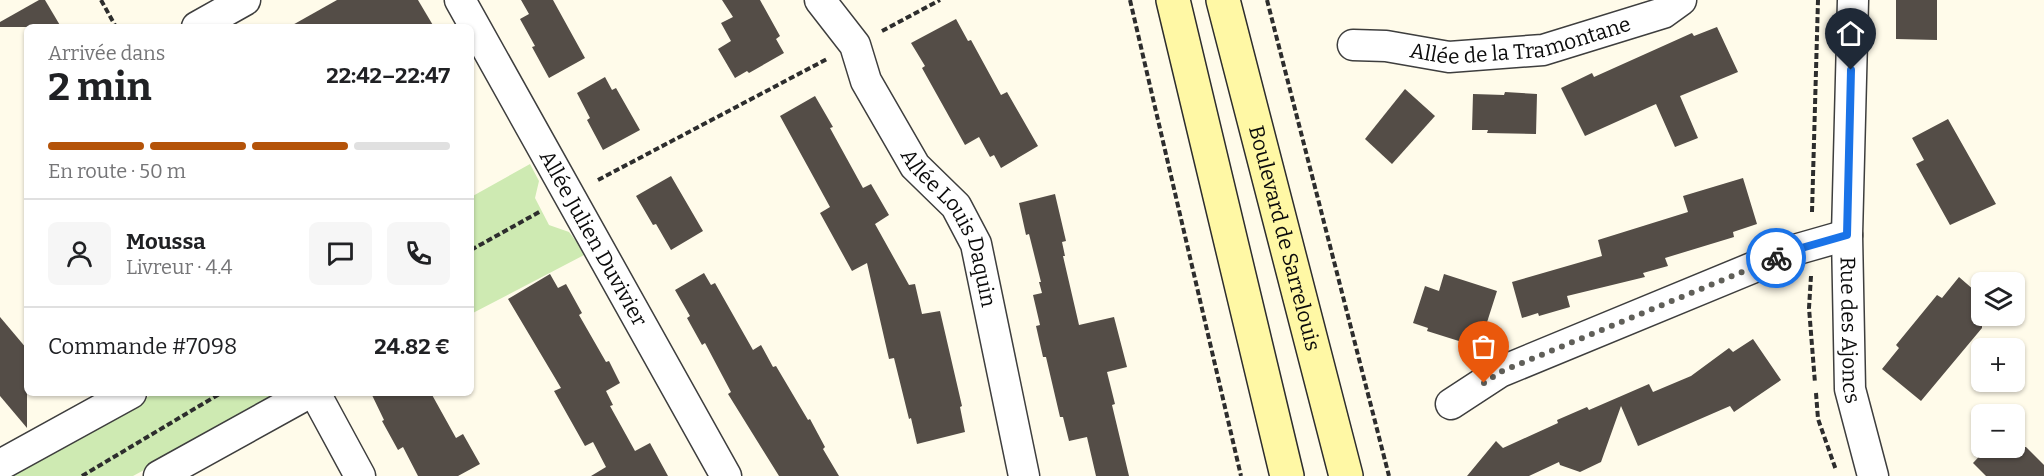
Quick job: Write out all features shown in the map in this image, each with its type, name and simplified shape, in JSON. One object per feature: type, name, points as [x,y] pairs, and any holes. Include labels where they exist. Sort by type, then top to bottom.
[{"type":"main road","points":[[1173,0],[1287,476]]},
{"type":"main road","name":"Boulevard de Sarrelouis","points":[[1223,0],[1346,476]]},
{"type":"street","points":[[202,24],[245,0]]},
{"type":"street","name":"Allée Julien Duvivier","points":[[460,0],[474,24]]},
{"type":"street","name":"Allée Louis Daquin","points":[[820,0],[855,45],[866,81],[915,166],[956,206],[976,244],[1024,476]]},
{"type":"street","name":"Allée de la Tramontane","points":[[1353,45],[1386,46],[1449,57],[1543,50],[1663,13],[1682,0]]},
{"type":"street","name":"Rue des Ajoncs","points":[[1853,0],[1847,235],[1850,389],[1873,476]]},
{"type":"street","name":"Allée Julien Duvivier","points":[[474,25],[726,476]]},
{"type":"street","points":[[1451,404],[1500,372],[1798,249],[1847,235]]},
{"type":"street","points":[[0,465],[126,396]]},
{"type":"street","points":[[159,476],[304,396]]},
{"type":"street","points":[[317,396],[360,476]]},
{"type":"path","points":[[101,0],[114,24]]},
{"type":"path","points":[[474,248],[570,194],[940,0]]},
{"type":"path","points":[[1130,0],[1241,476]]},
{"type":"path","points":[[1267,0],[1389,476]]},
{"type":"path","points":[[82,476],[216,396]]},
{"type":"green space","points":[[530,164],[539,181],[535,198],[549,225],[569,232],[586,254],[474,312],[474,195]]},
{"type":"green space","points":[[149,396],[281,396],[133,476],[13,476],[15,469]]},
{"type":"building","points":[[39,0],[45,0],[59,24],[0,27],[0,22]]},
{"type":"building","points":[[337,0],[418,0],[432,24],[294,24]]},
{"type":"building","points":[[521,0],[553,0],[585,58],[549,78],[520,19],[529,14]]},
{"type":"building","points":[[722,0],[760,0],[780,36],[776,39],[784,53],[749,73],[747,71],[735,78],[718,49],[731,41],[721,23],[733,17]]},
{"type":"building","points":[[1896,0],[1937,0],[1937,40],[1896,39]]},
{"type":"building","points":[[956,19],[968,41],[971,40],[1001,95],[1007,92],[1038,146],[1001,168],[994,155],[990,157],[979,137],[965,145],[922,68],[925,66],[911,43]]},
{"type":"building","points":[[1717,27],[1738,72],[1680,96],[1698,138],[1675,147],[1656,104],[1585,136],[1561,88],[1592,73],[1594,77],[1692,33],[1694,36]]},
{"type":"building","points":[[605,77],[612,90],[616,88],[640,130],[603,150],[587,120],[590,118],[577,93]]},
{"type":"building","points":[[1405,89],[1435,116],[1392,164],[1365,139]]},
{"type":"building","points":[[1505,92],[1537,94],[1536,134],[1487,133],[1488,130],[1472,130],[1473,94],[1504,95]]},
{"type":"building","points":[[815,96],[863,188],[871,184],[889,215],[875,224],[909,285],[915,284],[922,314],[940,311],[962,406],[960,407],[965,432],[917,444],[894,358],[889,359],[867,263],[852,271],[820,213],[830,207],[780,116]]},
{"type":"building","points":[[1948,119],[1996,204],[1950,225],[1916,164],[1924,160],[1912,138]]},
{"type":"building","points":[[671,176],[703,231],[671,250],[636,196]]},
{"type":"building","points":[[1743,178],[1757,224],[1733,232],[1734,237],[1665,258],[1668,266],[1643,273],[1645,277],[1567,296],[1570,307],[1539,316],[1538,313],[1522,318],[1512,282],[1602,256],[1598,240],[1688,212],[1683,196]]},
{"type":"building","points":[[1055,194],[1066,241],[1062,242],[1065,256],[1063,256],[1079,325],[1114,317],[1127,367],[1107,372],[1115,404],[1112,405],[1129,476],[1096,476],[1087,437],[1069,441],[1063,417],[1060,417],[1046,357],[1043,357],[1036,326],[1040,325],[1033,295],[1042,293],[1039,282],[1041,282],[1029,234],[1026,235],[1019,203]]},
{"type":"building","points":[[704,273],[711,285],[715,283],[753,350],[761,345],[773,367],[776,366],[808,420],[810,419],[825,447],[823,449],[839,476],[779,476],[728,394],[731,392],[705,343],[702,345],[687,318],[690,316],[675,290]]},
{"type":"building","points":[[550,274],[558,288],[566,284],[582,313],[579,315],[606,362],[609,361],[620,383],[606,391],[613,405],[610,406],[635,451],[650,443],[668,476],[591,476],[606,467],[593,442],[585,446],[554,391],[561,388],[508,299]]},
{"type":"building","points":[[1444,274],[1497,291],[1481,341],[1462,342],[1427,331],[1428,328],[1413,323],[1425,286],[1439,291]]},
{"type":"building","points":[[1959,277],[1971,287],[1971,326],[1982,326],[1982,328],[1971,338],[1971,341],[1921,401],[1882,369],[1899,348],[1896,345],[1937,295],[1942,298]]},
{"type":"building","points":[[0,317],[24,345],[24,396],[27,396],[27,428],[0,396]]},
{"type":"building","points":[[1753,339],[1781,380],[1734,412],[1730,406],[1638,446],[1621,406],[1601,462],[1580,472],[1560,465],[1559,462],[1529,476],[1467,476],[1496,441],[1503,448],[1558,423],[1557,420],[1587,407],[1589,410],[1649,384],[1653,392],[1691,376],[1729,348],[1733,352]]},
{"type":"building","points":[[372,396],[433,396],[456,438],[463,434],[480,464],[458,476],[418,476],[403,447],[398,450],[382,421],[384,420]]},
{"type":"building","points":[[2026,447],[2044,465],[2044,476],[1986,476],[1973,463],[1978,458],[2025,458]]},
{"type":"way so far","points":[[1484,383],[1500,372],[1776,258]]},
{"type":"route","points":[[1776,258],[1847,235],[1851,70]]}]
